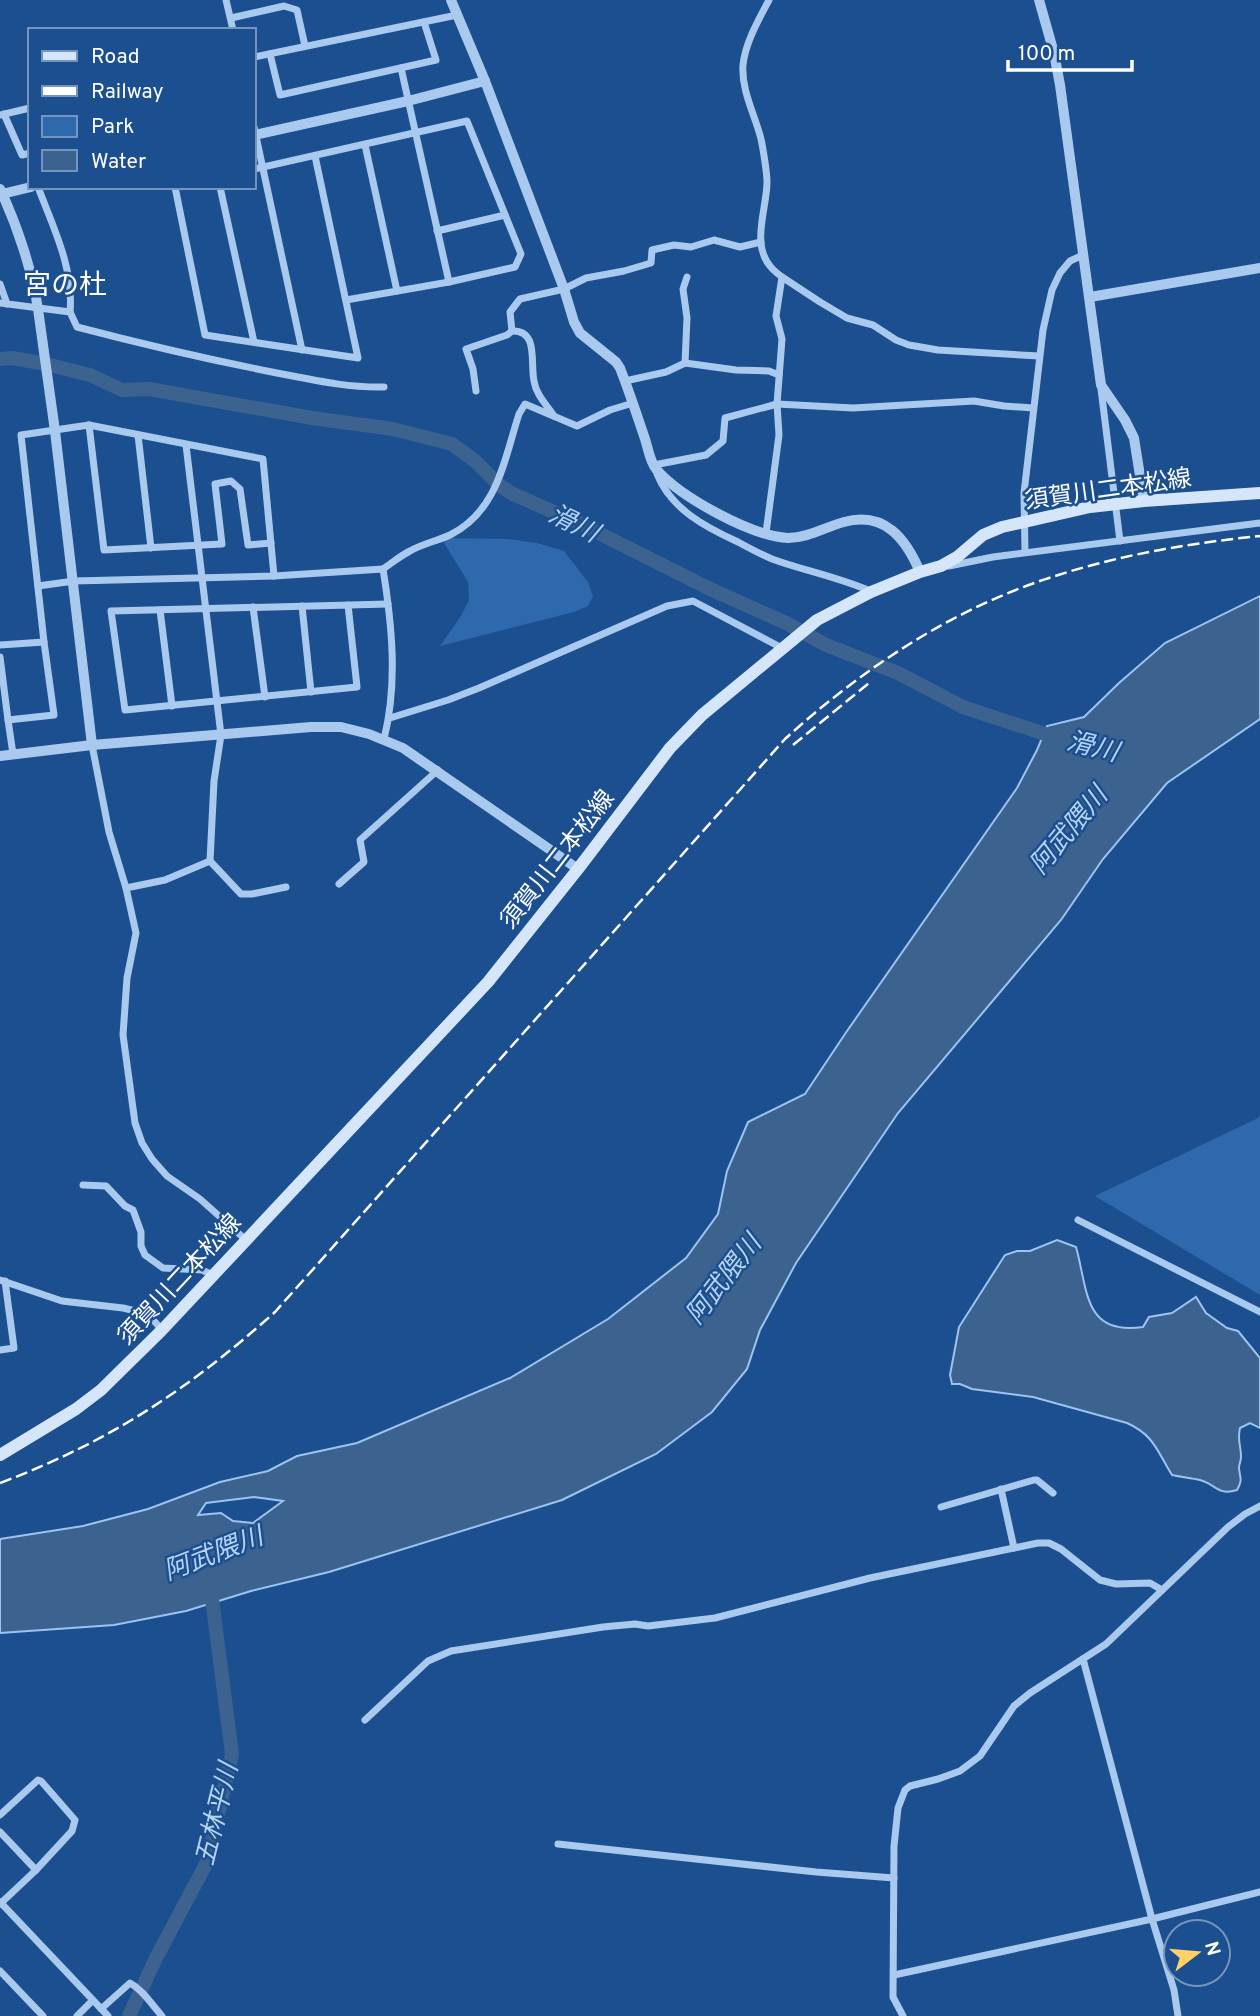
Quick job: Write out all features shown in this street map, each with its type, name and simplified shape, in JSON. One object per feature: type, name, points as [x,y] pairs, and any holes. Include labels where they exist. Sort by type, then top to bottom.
[{"type":"main road","name":"須賀川二本松線","points":[[0,1455],[76,1409],[101,1390],[162,1330],[488,982],[670,748],[702,715],[817,620],[871,592],[941,566],[989,532],[1025,520],[1144,501],[1260,493]]},
{"type":"street","points":[[226,0],[233,28]]},
{"type":"street","points":[[451,0],[485,81],[574,322],[580,333],[616,362],[663,488],[694,519],[708,528],[771,558],[871,592]]},
{"type":"street","points":[[769,0],[743,63],[743,74],[761,141],[767,181],[761,242],[763,254],[770,266],[782,277],[847,318],[873,325],[895,340],[909,345],[938,350],[1039,356]]},
{"type":"street","points":[[1039,0],[1060,85],[1090,298],[1119,541]]},
{"type":"street","points":[[231,18],[284,6],[297,10],[305,46]]},
{"type":"street","points":[[256,57],[457,15]]},
{"type":"street","points":[[270,54],[280,95],[436,60],[424,22]]},
{"type":"street","points":[[401,68],[449,282]]},
{"type":"street","points":[[256,132],[485,81]]},
{"type":"street","points":[[28,108],[2,114],[22,155],[28,154]]},
{"type":"street","points":[[256,169],[467,121],[521,254],[515,267],[346,300]]},
{"type":"street","points":[[256,140],[302,350]]},
{"type":"street","points":[[365,145],[397,291]]},
{"type":"street","points":[[177,189],[205,335],[358,358],[314,156]]},
{"type":"street","points":[[28,188],[1,192],[36,292],[74,581],[92,745],[109,832],[136,933],[127,978],[123,1035],[135,1123],[142,1143],[167,1175],[200,1199],[246,1240]]},
{"type":"street","points":[[39,189],[61,247],[69,281],[70,312],[77,327],[159,349],[316,380],[384,387]]},
{"type":"street","points":[[220,189],[254,342]]},
{"type":"street","points":[[437,231],[505,215]]},
{"type":"street","points":[[512,331],[510,312],[520,299],[564,289],[586,278],[651,263],[652,250],[674,245],[691,247],[714,240],[740,247],[761,242]]},
{"type":"street","points":[[1025,552],[1024,493],[1039,356],[1052,290],[1070,261],[1083,255]]},
{"type":"street","points":[[1090,298],[1260,268]]},
{"type":"street","points":[[685,363],[687,317],[683,289],[687,277]]},
{"type":"street","points":[[766,533],[779,435],[777,404],[782,339],[776,316],[782,277]]},
{"type":"street","points":[[0,284],[4,303],[70,312]]},
{"type":"street","points":[[476,391],[467,349],[512,331],[521,331],[527,335],[532,349],[534,382],[538,395],[555,417]]},
{"type":"street","points":[[625,381],[666,372],[685,363],[736,370],[769,371],[779,375]]},
{"type":"street","points":[[1101,385],[1134,438],[1144,501]]},
{"type":"street","points":[[654,466],[706,455],[723,441],[725,418],[777,404],[853,408],[974,401],[1004,407],[1033,408]]},
{"type":"street","points":[[38,586],[74,581],[274,576],[383,569],[409,551],[450,535],[469,523],[482,510],[495,488],[519,414],[525,404],[577,426],[610,410],[633,403]]},
{"type":"street","points":[[89,425],[104,550],[222,544],[215,484],[231,481],[240,489],[248,545],[271,543]]},
{"type":"street","points":[[8,720],[54,715],[21,435],[89,425],[263,459],[274,576]]},
{"type":"street","points":[[138,435],[152,548]]},
{"type":"street","points":[[187,445],[221,735],[210,861],[241,894],[286,887]]},
{"type":"street","points":[[654,466],[684,492],[715,512],[735,523],[766,533],[786,538],[797,537],[844,522],[878,522],[905,541],[920,572]]},
{"type":"street","points":[[941,566],[1025,552],[1260,523]]},
{"type":"street","points":[[383,569],[394,677],[390,719],[384,739]]},
{"type":"street","points":[[390,719],[458,696],[684,601],[693,601],[784,647]]},
{"type":"street","points":[[348,605],[357,687],[125,710],[111,611],[205,608],[388,604]]},
{"type":"street","points":[[302,606],[311,692]]},
{"type":"street","points":[[253,607],[265,697]]},
{"type":"street","points":[[160,610],[172,706]]},
{"type":"street","points":[[0,645],[44,642]]},
{"type":"street","points":[[0,657],[13,754]]},
{"type":"street","points":[[0,756],[92,745],[311,727],[341,727],[384,739],[403,748],[578,869]]},
{"type":"street","points":[[339,884],[364,862],[360,839],[438,770]]},
{"type":"street","points":[[126,888],[165,880],[210,861]]},
{"type":"street","points":[[83,1185],[106,1186],[132,1210],[141,1232],[141,1246],[145,1255],[163,1268],[202,1270],[213,1275]]},
{"type":"street","points":[[1078,1220],[1260,1312]]},
{"type":"street","points":[[0,1350],[14,1348],[2,1280],[62,1301],[123,1308],[148,1314],[162,1330]]},
{"type":"street","points":[[941,1507],[1037,1480],[1053,1493]]},
{"type":"street","points":[[1002,1489],[1014,1548]]},
{"type":"street","points":[[903,2016],[893,1997],[894,1846],[898,1808],[905,1790],[910,1786],[960,1771],[980,1756],[1014,1706],[1106,1644],[1236,1520],[1260,1506]]},
{"type":"street","points":[[365,1720],[428,1661],[451,1651],[603,1627],[635,1624],[648,1626],[715,1618],[870,1578],[1033,1543],[1049,1543],[1061,1549],[1100,1580],[1115,1584],[1150,1583],[1162,1590]]},
{"type":"street","points":[[1083,1659],[1152,1919],[1174,1990],[1178,2016]]},
{"type":"street","points":[[0,1815],[38,1780],[74,1818],[72,1831],[36,1870],[0,1903],[108,2016]]},
{"type":"street","points":[[0,1832],[36,1870]]},
{"type":"street","points":[[558,1844],[894,1878]]},
{"type":"street","points":[[894,1975],[1152,1919],[1260,1892]]},
{"type":"street","points":[[0,1971],[43,2016]]},
{"type":"street","points":[[102,2009],[130,1983],[162,2016]]},
{"type":"street","points":[[77,2016],[92,2001]]},
{"type":"green space","points":[[441,538],[508,539],[537,543],[564,551],[588,582],[593,597],[588,606],[574,612],[440,646],[469,600],[468,582]]},
{"type":"green space","points":[[1260,1115],[1260,1295],[1095,1196],[1258,1118]]},
{"type":"water","name":"阿武隈川","points":[[1260,596],[1260,719],[1167,783],[1103,859],[1061,920],[898,1113],[796,1263],[760,1330],[747,1369],[712,1412],[656,1454],[562,1500],[329,1572],[251,1591],[186,1611],[114,1625],[0,1633],[0,1539],[83,1526],[148,1509],[220,1482],[268,1471],[297,1456],[357,1443],[510,1378],[608,1319],[686,1258],[718,1214],[727,1171],[748,1122],[805,1094],[1017,788],[1047,726],[1084,717],[1165,643]],"holes":[[[254,1497],[283,1501],[253,1523],[233,1521],[221,1513],[198,1515],[206,1503]]]},
{"type":"water","points":[[1057,1240],[1076,1247],[1092,1306],[1099,1317],[1109,1324],[1123,1328],[1143,1327],[1149,1317],[1172,1313],[1196,1297],[1206,1313],[1227,1328],[1238,1331],[1260,1358],[1260,1428],[1250,1423],[1240,1428],[1241,1481],[1237,1490],[1225,1492],[1200,1480],[1172,1475],[1149,1438],[1127,1423],[1033,1397],[952,1384],[950,1375],[959,1327],[1005,1255],[1030,1251]]},
{"type":"waterway","name":"滑川","points":[[0,359],[12,358],[46,364],[90,375],[122,390],[149,389],[312,418],[393,429],[452,444],[513,494],[581,524],[826,645],[898,673],[963,707],[1060,739]]},
{"type":"waterway","name":"五林平川","points":[[129,2016],[156,1958],[207,1862],[232,1754],[212,1585]]},
{"type":"railway","points":[[0,1483],[77,1450],[146,1411],[211,1365],[275,1312],[785,739],[845,689],[877,665],[944,624],[1015,590],[1077,569],[1129,556],[1260,536]]},
{"type":"railway","points":[[793,745],[869,683]]},
{"type":"district","name":"宮の杜","points":[[65,284]]}]
